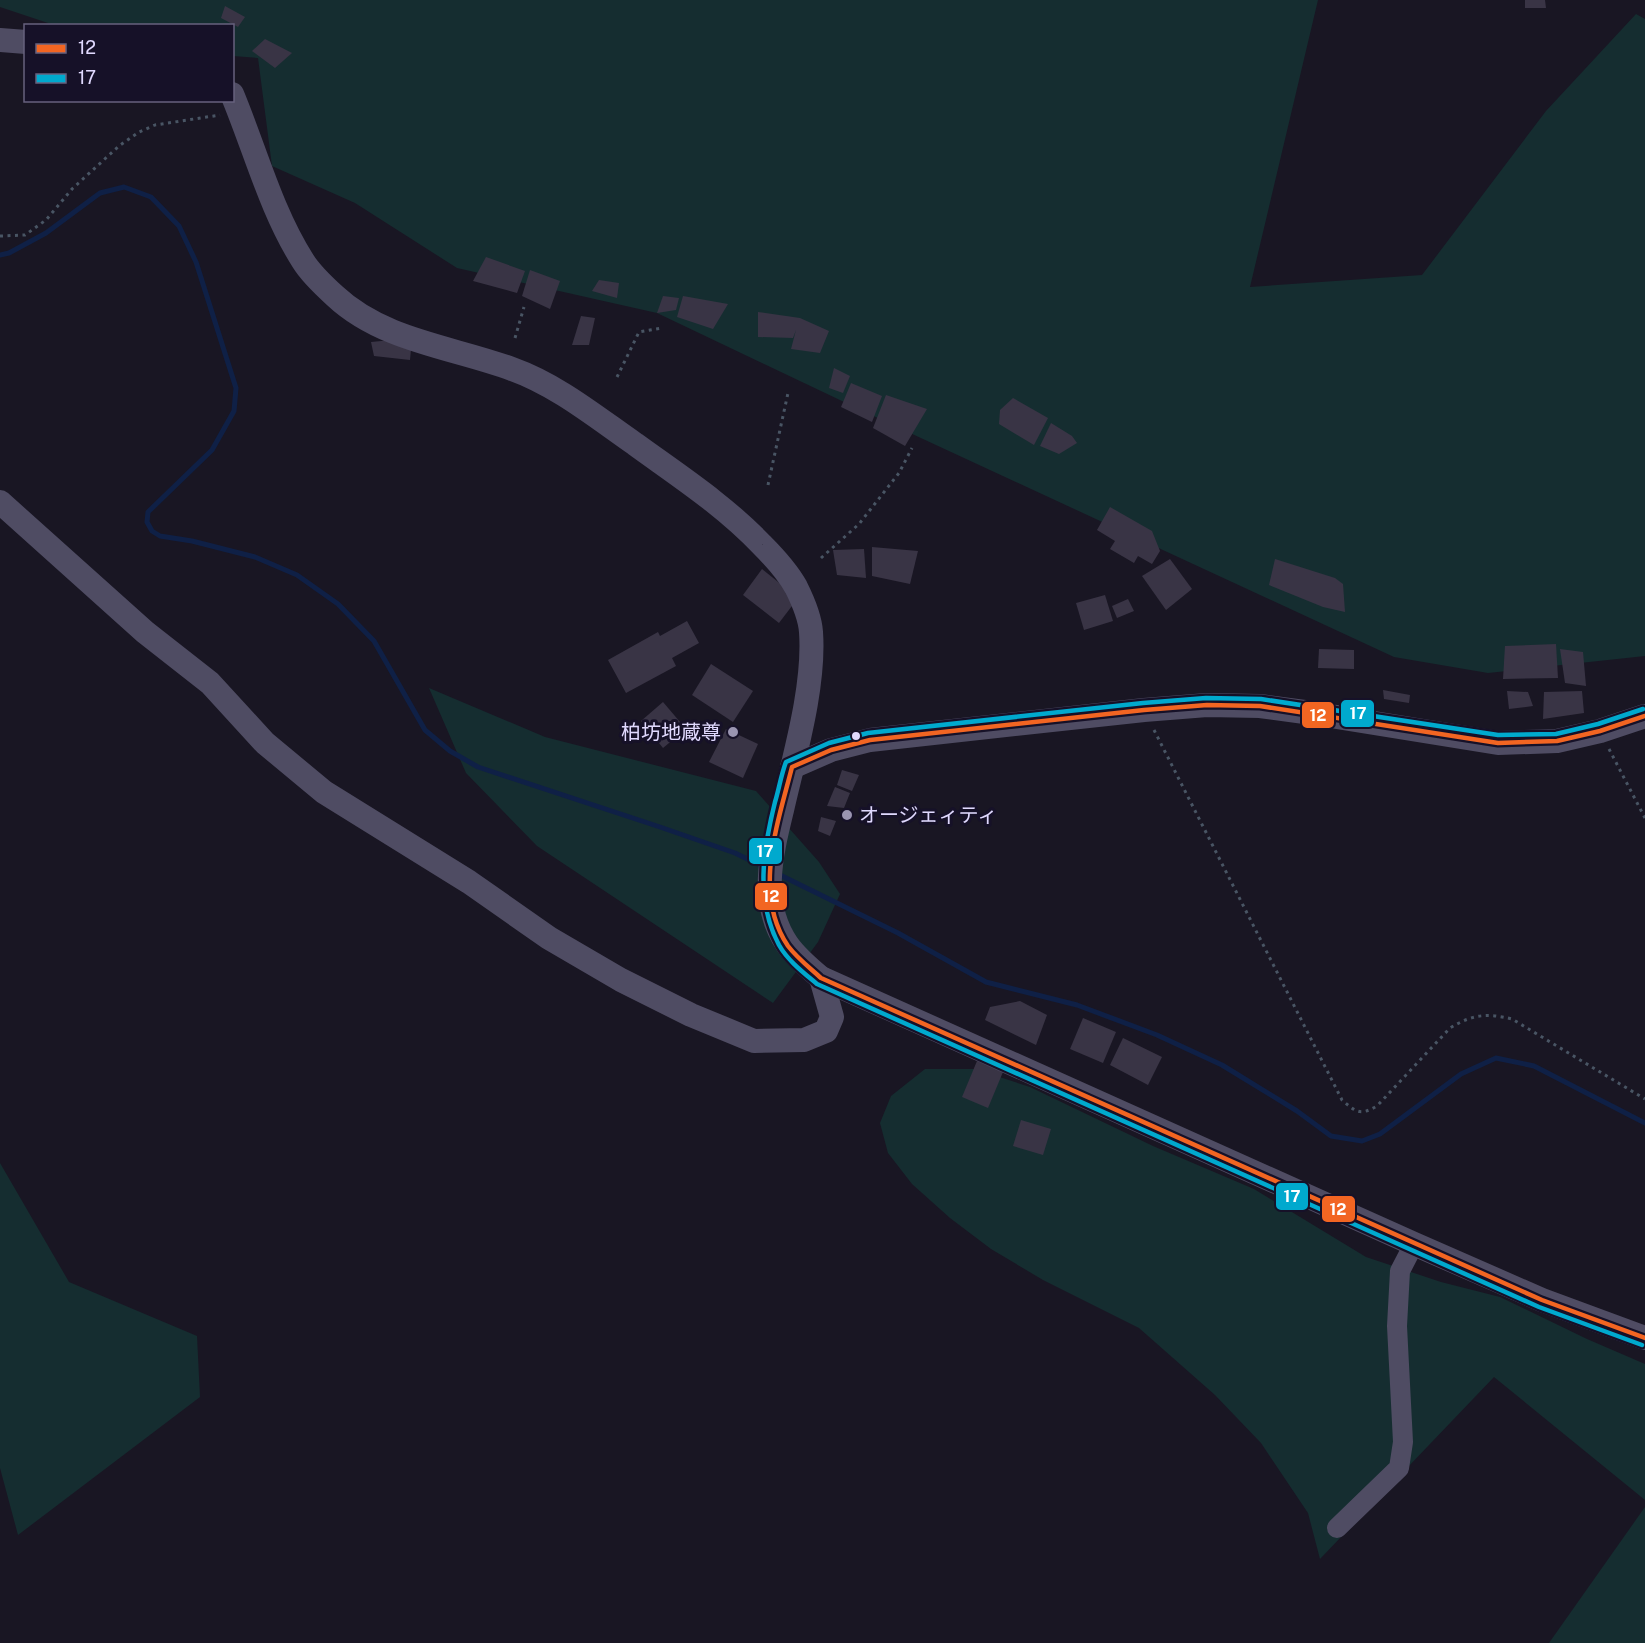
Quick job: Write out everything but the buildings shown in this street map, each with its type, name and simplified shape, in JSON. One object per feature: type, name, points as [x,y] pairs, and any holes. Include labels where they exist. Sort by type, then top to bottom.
[{"type":"street","points":[[0,40],[24,42]]},
{"type":"street","points":[[228,105],[303,261],[353,312],[384,328],[512,369],[554,388],[716,502],[750,532],[786,570],[806,609],[811,629],[811,650],[806,698],[773,851],[769,881],[770,898],[775,919],[787,944],[821,978],[1542,1300],[1645,1338]]},
{"type":"street","points":[[0,502],[145,632],[210,683],[265,743],[324,792],[469,882],[549,938],[621,980],[691,1015],[754,1041],[804,1040],[826,1031],[832,1017],[821,978]]},
{"type":"street","points":[[792,767],[831,750],[870,740],[1207,705],[1260,706],[1498,743],[1557,741],[1600,731],[1645,716]]},
{"type":"street","points":[[1337,1528],[1399,1468],[1403,1442],[1396,1326],[1401,1271],[1414,1244]]},
{"type":"path","points":[[0,236],[25,235],[46,220],[72,189],[119,146],[139,132],[155,125],[228,105]]},
{"type":"path","points":[[515,338],[524,307]]},
{"type":"path","points":[[617,377],[639,332],[662,328]]},
{"type":"path","points":[[768,485],[788,393]]},
{"type":"path","points":[[820,558],[859,524],[899,473],[912,448]]},
{"type":"path","points":[[1144,710],[1342,1100],[1355,1111],[1366,1113],[1377,1106],[1450,1029],[1464,1020],[1491,1014],[1512,1019],[1645,1099]]},
{"type":"path","points":[[1600,731],[1645,818]]},
{"type":"green space","points":[[0,0],[1318,0],[1250,287],[1422,275],[1546,111],[1636,14],[1645,19],[1645,656],[1488,673],[1394,657],[657,313],[457,268],[355,203],[272,166],[258,58],[234,56],[234,24],[51,24],[0,7]]},
{"type":"green space","points":[[429,688],[545,737],[756,791],[819,862],[840,894],[818,942],[773,1003],[537,846],[466,773]]},
{"type":"green space","points":[[925,1069],[975,1069],[1030,1087],[1153,1146],[1254,1189],[1366,1257],[1441,1282],[1500,1297],[1645,1364],[1645,1500],[1494,1377],[1320,1559],[1308,1513],[1261,1443],[1215,1395],[1139,1328],[1043,1280],[991,1249],[950,1218],[912,1184],[888,1153],[880,1123],[891,1096]]},
{"type":"green space","points":[[0,1163],[69,1282],[197,1336],[200,1397],[18,1535],[0,1468]]},
{"type":"green space","points":[[1645,1507],[1645,1643],[1549,1643]]},
{"type":"waterway","points":[[0,255],[9,253],[46,233],[100,193],[124,187],[151,197],[179,226],[196,262],[236,388],[234,411],[212,450],[148,512],[147,522],[152,531],[160,536],[192,541],[255,557],[297,575],[338,604],[374,641],[425,730],[450,751],[478,767],[735,853],[764,867]]},
{"type":"waterway","points":[[778,874],[898,933],[986,982],[1077,1005],[1157,1035],[1222,1065],[1297,1111],[1331,1136],[1362,1141],[1380,1134],[1461,1074],[1496,1058],[1534,1066],[1645,1123]]},
{"type":"transit line","name":"17","points":[[1642,1345],[1539,1307],[817,984],[792,961],[779,945],[771,928],[767,910],[764,875],[767,838],[786,762],[829,743],[868,733],[1206,698],[1261,699],[1498,735],[1556,734],[1598,724],[1643,709]]},
{"type":"transit line","name":"12","points":[[1645,716],[1600,731],[1557,741],[1498,743],[1260,706],[1207,705],[870,740],[831,750],[792,767],[775,834],[770,881],[771,904],[777,925],[788,946],[821,978],[1542,1300],[1645,1338]]},
{"type":"place","name":"柏坊地蔵尊","points":[[733,732]]},
{"type":"place","name":"オージェィティ","points":[[847,815]]}]
